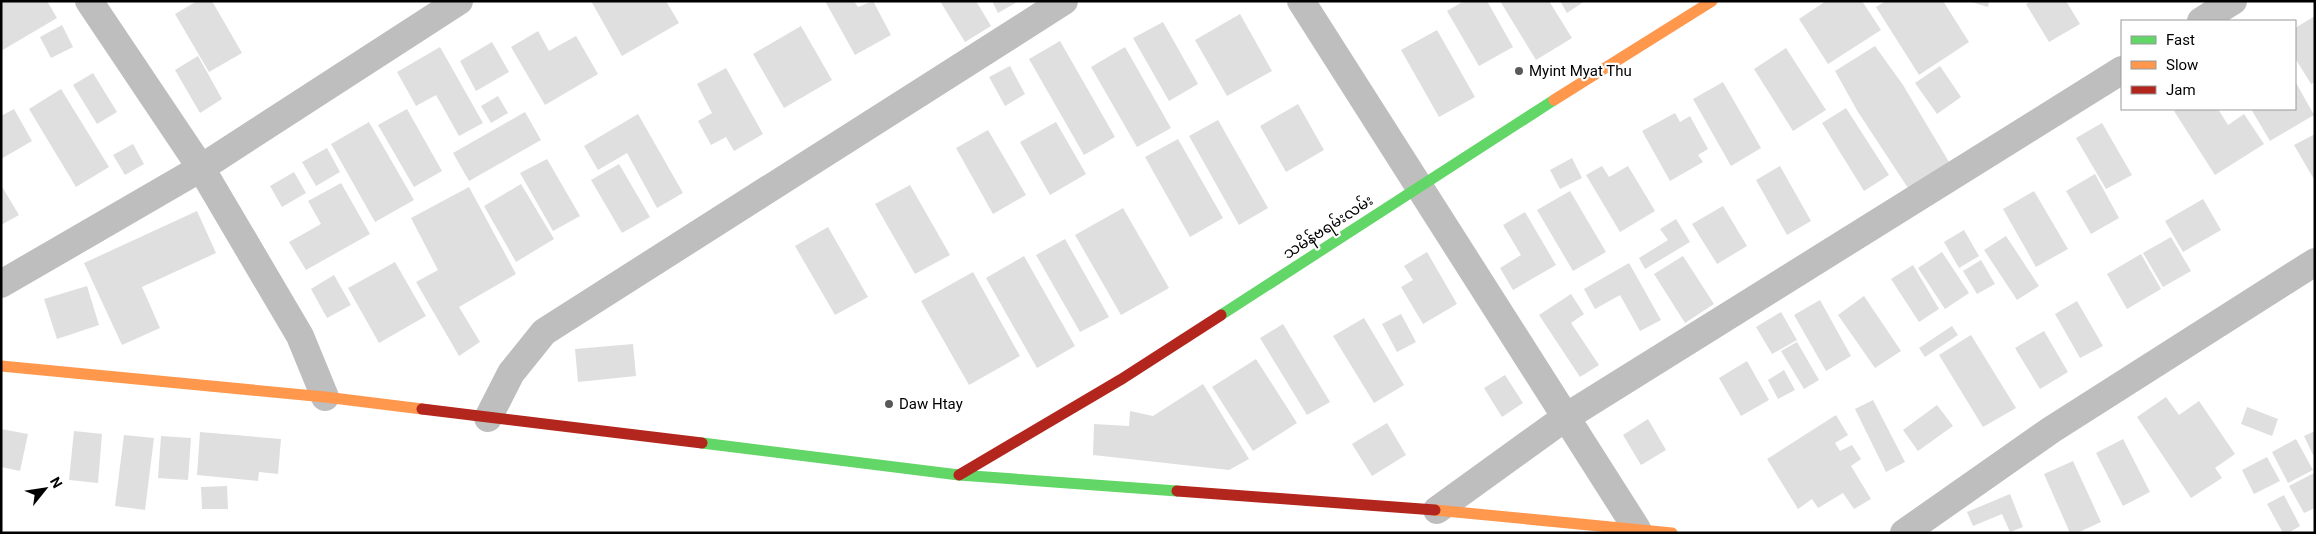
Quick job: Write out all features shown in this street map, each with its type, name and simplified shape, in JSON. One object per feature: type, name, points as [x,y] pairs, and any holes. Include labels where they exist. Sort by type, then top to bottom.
[{"type":"main road","name":"သမိန်ဗရမ်းလမ်း","points":[[960,475],[1120,380],[1419,186],[1712,1]]},
{"type":"main road","points":[[1,366],[325,397],[960,475],[1437,510],[1672,533]]},
{"type":"street","points":[[89,1],[201,168],[300,336],[325,397]]},
{"type":"street","points":[[1,284],[201,168],[460,1]]},
{"type":"street","points":[[488,418],[511,373],[544,332],[1064,1]]},
{"type":"street","points":[[1301,1],[1638,529]]},
{"type":"street","points":[[2203,20],[2233,1]]},
{"type":"street","points":[[1437,510],[1566,418],[2121,71]]},
{"type":"street","points":[[1904,533],[2051,430],[2315,262]]},
{"type":"building","points":[[1,1],[47,1],[57,18],[1,51]]},
{"type":"building","points":[[197,1],[212,1],[242,53],[209,72],[175,14]]},
{"type":"building","points":[[591,1],[666,1],[679,23],[622,56]]},
{"type":"building","points":[[825,1],[854,1],[858,7],[873,1],[891,35],[855,55]]},
{"type":"building","points":[[940,1],[976,1],[991,26],[965,42]]},
{"type":"building","points":[[992,1],[1019,1],[998,13]]},
{"type":"building","points":[[1464,1],[1487,1],[1513,47],[1479,66],[1447,11]]},
{"type":"building","points":[[1500,1],[1549,1],[1572,38],[1536,60]]},
{"type":"building","points":[[1560,1],[1585,1],[1567,13]]},
{"type":"building","points":[[1826,1],[1862,1],[1881,30],[1828,64],[1799,19]]},
{"type":"building","points":[[1886,1],[1943,1],[1969,42],[1919,75],[1876,7]]},
{"type":"building","points":[[1968,1],[1989,1],[1988,7]]},
{"type":"building","points":[[2031,1],[2066,1],[2080,24],[2049,42],[2026,4]]},
{"type":"building","points":[[1240,14],[1272,71],[1227,96],[1195,40]]},
{"type":"building","points":[[2315,16],[2315,82],[2311,84],[2296,60],[2296,27]]},
{"type":"building","points":[[1163,22],[1198,84],[1169,101],[1133,38]]},
{"type":"building","points":[[62,25],[73,47],[51,58],[40,37]]},
{"type":"building","points":[[801,26],[832,80],[784,108],[753,54]]},
{"type":"building","points":[[1437,30],[1475,97],[1439,117],[1401,50]]},
{"type":"building","points":[[538,31],[549,51],[576,36],[598,74],[545,105],[511,47]]},
{"type":"building","points":[[1060,41],[1115,137],[1084,155],[1029,59]]},
{"type":"building","points":[[492,42],[509,72],[476,91],[460,61]]},
{"type":"building","points":[[1875,46],[1903,85],[1949,162],[1908,188],[1858,112],[1835,71]]},
{"type":"building","points":[[440,47],[483,123],[459,136],[436,95],[416,106],[397,72]]},
{"type":"building","points":[[1125,47],[1171,128],[1137,147],[1091,67]]},
{"type":"building","points":[[1786,48],[1826,110],[1793,131],[1754,69]]},
{"type":"building","points":[[198,56],[222,99],[200,113],[175,70]]},
{"type":"building","points":[[1010,66],[1025,94],[1005,106],[989,77]]},
{"type":"building","points":[[1940,66],[1961,97],[1937,114],[1915,83]]},
{"type":"building","points":[[726,68],[763,134],[734,151],[726,137],[711,145],[698,121],[712,113],[697,84]]},
{"type":"building","points":[[93,73],[117,112],[97,124],[73,85]]},
{"type":"building","points":[[1723,82],[1761,148],[1731,166],[1693,99]]},
{"type":"building","points":[[2296,83],[2314,115],[2270,141],[2252,110],[2296,110]]},
{"type":"building","points":[[61,89],[109,167],[76,187],[29,109]]},
{"type":"building","points":[[498,96],[508,113],[491,123],[481,106]]},
{"type":"building","points":[[1298,104],[1324,150],[1286,172],[1260,126]]},
{"type":"building","points":[[1846,108],[1889,175],[1864,191],[1822,123]]},
{"type":"building","points":[[14,109],[32,141],[1,159],[1,116]]},
{"type":"building","points":[[407,109],[442,171],[414,187],[378,125]]},
{"type":"building","points":[[2219,110],[2228,125],[2244,114],[2264,144],[2215,175],[2174,111]]},
{"type":"building","points":[[525,112],[541,140],[469,181],[453,153]]},
{"type":"building","points":[[1675,113],[1680,122],[1690,116],[1708,149],[1698,155],[1703,162],[1670,181],[1642,131]]},
{"type":"building","points":[[638,114],[683,193],[657,208],[627,153],[598,170],[584,146]]},
{"type":"building","points":[[1218,120],[1268,208],[1239,225],[1189,136]]},
{"type":"building","points":[[369,122],[414,200],[375,222],[331,144]]},
{"type":"building","points":[[1056,122],[1086,174],[1050,195],[1020,142]]},
{"type":"building","points":[[2102,123],[2132,175],[2106,189],[2076,138]]},
{"type":"building","points":[[988,130],[1026,195],[993,214],[956,148]]},
{"type":"building","points":[[2315,134],[2315,181],[2294,145]]},
{"type":"building","points":[[1178,139],[1223,218],[1190,237],[1145,157]]},
{"type":"building","points":[[133,144],[144,164],[125,175],[113,155]]},
{"type":"building","points":[[327,148],[340,172],[316,186],[302,162]]},
{"type":"building","points":[[1572,158],[1582,178],[1560,189],[1550,170]]},
{"type":"building","points":[[547,159],[580,216],[553,231],[520,173]]},
{"type":"building","points":[[619,164],[650,217],[622,233],[591,180]]},
{"type":"building","points":[[1602,166],[1609,177],[1628,166],[1655,211],[1620,232],[1586,175]]},
{"type":"building","points":[[1780,166],[1811,221],[1787,235],[1756,180]]},
{"type":"building","points":[[294,172],[306,193],[282,207],[270,186]]},
{"type":"building","points":[[2095,174],[2119,218],[2091,234],[2066,191]]},
{"type":"building","points":[[341,183],[370,234],[306,270],[289,242],[321,224],[308,201]]},
{"type":"building","points":[[521,184],[554,239],[516,262],[484,206]]},
{"type":"building","points":[[1,185],[19,215],[1,225]]},
{"type":"building","points":[[910,185],[950,255],[915,274],[875,204]]},
{"type":"building","points":[[469,187],[516,274],[459,307],[480,342],[459,356],[416,282],[438,270],[411,218]]},
{"type":"building","points":[[1570,191],[1606,252],[1573,271],[1537,210]]},
{"type":"building","points":[[2034,191],[2068,249],[2036,267],[2003,209]]},
{"type":"building","points":[[2203,199],[2221,230],[2183,252],[2165,221]]},
{"type":"building","points":[[1723,206],[1747,246],[1717,264],[1692,224]]},
{"type":"building","points":[[1123,208],[1169,288],[1121,315],[1075,235]]},
{"type":"building","points":[[197,211],[216,253],[142,287],[160,328],[122,345],[84,263]]},
{"type":"building","points":[[1525,212],[1556,265],[1513,290],[1500,268],[1521,255],[1503,225]]},
{"type":"building","points":[[1676,219],[1690,242],[1645,269],[1639,258],[1668,240],[1660,229]]},
{"type":"building","points":[[828,227],[868,297],[835,315],[795,246]]},
{"type":"building","points":[[1964,230],[1979,256],[1959,268],[1944,242]]},
{"type":"building","points":[[2006,236],[2039,286],[2017,300],[1984,250]]},
{"type":"building","points":[[2171,237],[2191,271],[2163,287],[2143,253]]},
{"type":"building","points":[[1065,239],[1109,317],[1080,332],[1036,255]]},
{"type":"building","points":[[1427,252],[1457,304],[1423,324],[1401,287],[1413,280],[1404,266]]},
{"type":"building","points":[[1942,252],[1969,293],[1945,309],[1918,268]]},
{"type":"building","points":[[2141,254],[2161,289],[2127,309],[2107,274]]},
{"type":"building","points":[[1024,256],[1075,346],[1037,368],[986,278]]},
{"type":"building","points":[[1683,256],[1714,304],[1685,323],[1654,274]]},
{"type":"building","points":[[1981,260],[1995,284],[1977,294],[1963,271]]},
{"type":"building","points":[[395,262],[426,316],[379,343],[348,288]]},
{"type":"building","points":[[1629,263],[1661,320],[1640,331],[1620,295],[1595,309],[1584,289]]},
{"type":"building","points":[[1913,265],[1939,309],[1919,322],[1891,279]]},
{"type":"building","points":[[973,272],[1020,356],[969,385],[921,301]]},
{"type":"building","points":[[334,275],[351,305],[327,318],[311,289]]},
{"type":"building","points":[[87,286],[99,325],[57,339],[44,299]]},
{"type":"building","points":[[1571,294],[1584,314],[1571,323],[1599,365],[1580,377],[1539,315]]},
{"type":"building","points":[[1864,296],[1901,351],[1875,368],[1838,315]]},
{"type":"building","points":[[1820,300],[1851,356],[1826,371],[1794,315]]},
{"type":"building","points":[[2077,301],[2103,346],[2080,358],[2055,314]]},
{"type":"building","points":[[1781,312],[1797,340],[1772,354],[1756,327]]},
{"type":"building","points":[[1401,314],[1416,342],[1397,352],[1382,324]]},
{"type":"building","points":[[1364,318],[1404,385],[1374,403],[1333,336]]},
{"type":"building","points":[[1283,324],[1330,402],[1307,415],[1260,338]]},
{"type":"building","points":[[1952,326],[1958,335],[1925,357],[1919,348]]},
{"type":"building","points":[[2044,331],[2068,372],[2040,389],[2015,348]]},
{"type":"building","points":[[1971,335],[2016,408],[1983,427],[1939,355]]},
{"type":"building","points":[[1797,342],[1819,380],[1804,389],[1781,351]]},
{"type":"building","points":[[633,344],[636,376],[578,382],[575,349]]},
{"type":"building","points":[[1256,359],[1297,423],[1253,451],[1212,387]]},
{"type":"building","points":[[1747,361],[1769,400],[1741,416],[1719,378]]},
{"type":"building","points":[[1784,370],[1795,390],[1778,399],[1768,380]]},
{"type":"building","points":[[1505,375],[1523,403],[1502,417],[1484,388]]},
{"type":"building","points":[[1203,384],[1249,459],[1229,470],[1093,455],[1094,424],[1129,426],[1130,411],[1153,416]]},
{"type":"building","points":[[2166,397],[2179,415],[2199,401],[2235,454],[2215,468],[2222,478],[2191,498],[2137,417]]},
{"type":"building","points":[[1873,400],[1905,462],[1886,472],[1855,409]]},
{"type":"building","points":[[1937,405],[1953,426],[1918,451],[1903,430]]},
{"type":"building","points":[[2247,407],[2278,419],[2272,436],[2241,424]]},
{"type":"building","points":[[1836,415],[1848,435],[1835,443],[1840,451],[1852,445],[1861,459],[1851,466],[1871,499],[1854,509],[1843,493],[1818,508],[1812,499],[1798,509],[1767,459]]},
{"type":"building","points":[[1648,419],[1666,450],[1641,465],[1623,435]]},
{"type":"building","points":[[1387,423],[1406,455],[1372,476],[1352,444]]},
{"type":"building","points":[[1,429],[28,434],[20,471],[1,467]]},
{"type":"building","points":[[74,431],[102,434],[98,483],[69,480]]},
{"type":"building","points":[[2315,431],[2315,454],[2313,455],[2304,436]]},
{"type":"building","points":[[200,432],[281,439],[278,474],[259,472],[258,481],[197,475]]},
{"type":"building","points":[[124,435],[154,438],[145,510],[115,506]]},
{"type":"building","points":[[161,436],[191,438],[188,480],[158,478]]},
{"type":"building","points":[[2123,439],[2150,492],[2123,506],[2096,453]]},
{"type":"building","points":[[2296,439],[2313,470],[2288,483],[2272,452]]},
{"type":"building","points":[[2267,457],[2280,481],[2254,494],[2242,470]]},
{"type":"building","points":[[2073,461],[2101,522],[2077,533],[2070,533],[2044,474]]},
{"type":"building","points":[[2314,473],[2315,508],[2304,513],[2289,486]]},
{"type":"building","points":[[227,486],[228,509],[202,509],[201,487]]},
{"type":"building","points":[[2010,494],[2023,527],[2010,532],[2002,514],[1973,526],[1967,512]]},
{"type":"building","points":[[2284,495],[2300,526],[2288,533],[2283,533],[2267,504]]},
{"type":"traffic: fast","points":[[1221,315],[1554,100]]},
{"type":"traffic: fast","points":[[702,443],[959,475],[1177,491]]},
{"type":"traffic: slow","points":[[1554,100],[1712,1]]},
{"type":"traffic: slow","points":[[1,366],[325,397],[422,409]]},
{"type":"traffic: slow","points":[[1435,510],[1672,533]]},
{"type":"traffic: jam","points":[[959,475],[1120,380],[1221,315]]},
{"type":"traffic: jam","points":[[422,409],[702,443]]},
{"type":"traffic: jam","points":[[1177,491],[1435,510]]},
{"type":"place","name":"Myint Myat Thu","points":[[1519,71]]},
{"type":"place","name":"Daw Htay","points":[[889,404]]}]
